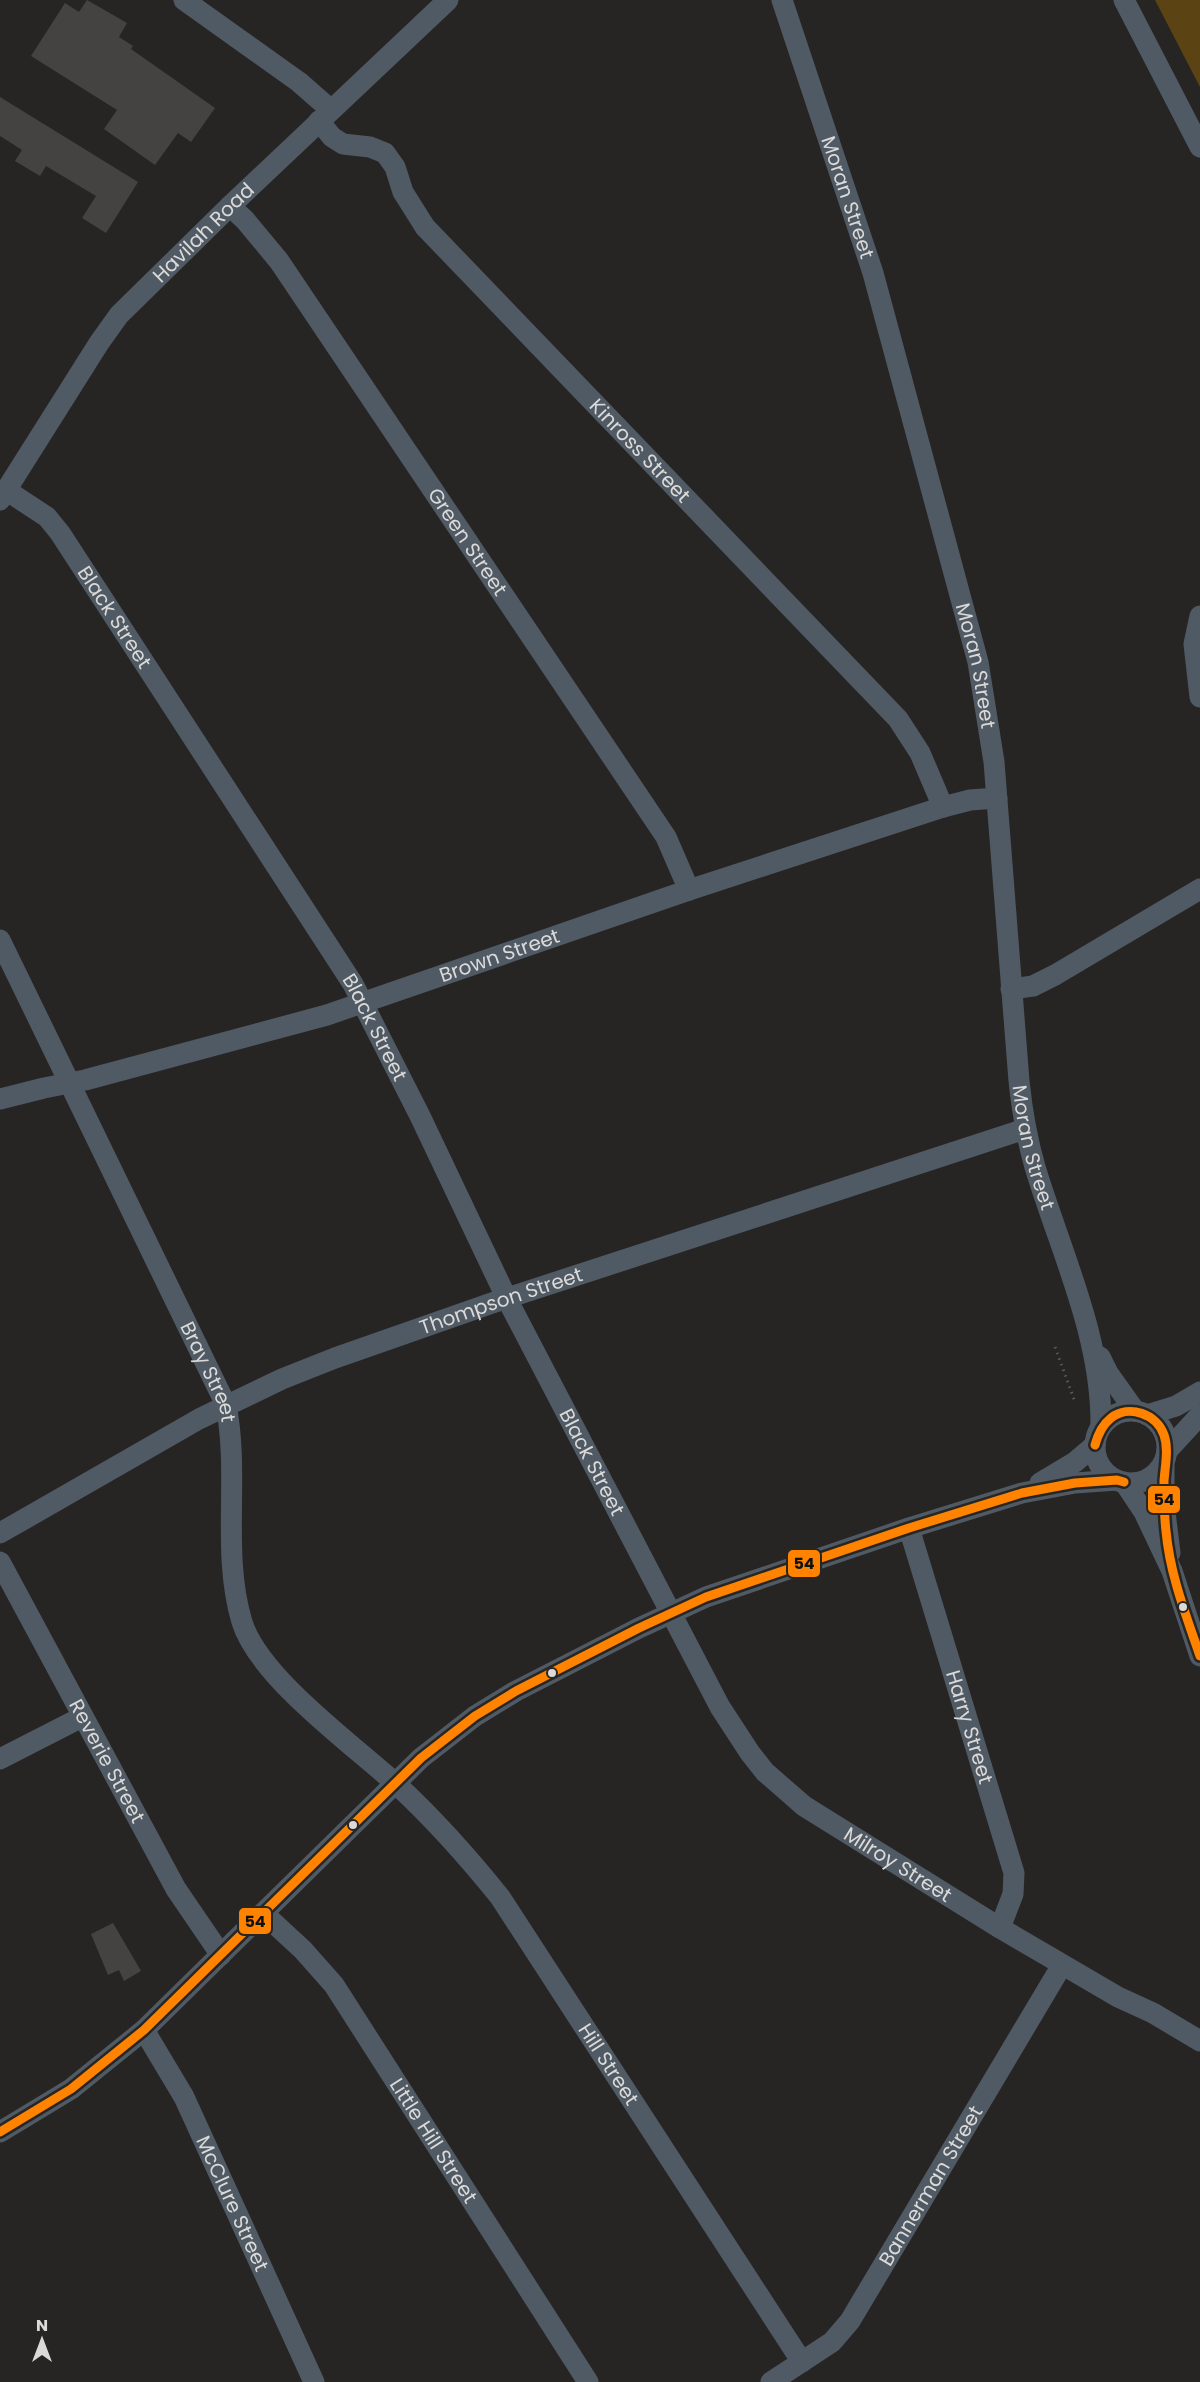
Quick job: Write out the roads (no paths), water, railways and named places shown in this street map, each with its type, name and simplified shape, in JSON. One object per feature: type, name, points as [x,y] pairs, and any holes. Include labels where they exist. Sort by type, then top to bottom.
[{"type":"street","name":"Kinross Street","points":[[184,0],[291,76],[325,115],[332,137],[343,144],[370,147],[384,153],[395,167],[403,192],[425,227],[898,719],[920,753],[943,807]]},
{"type":"street","name":"Havilah Road","points":[[3,495],[119,315],[325,115],[448,0]]},
{"type":"street","name":"Moran Street","points":[[782,0],[873,273],[969,626],[985,697],[997,798],[1011,989],[1025,1129],[1034,1164],[1094,1346],[1108,1373],[1141,1413]]},
{"type":"street","points":[[1124,0],[1200,147]]},
{"type":"street","name":"Green Street","points":[[230,206],[246,220],[279,261],[666,837],[689,890]]},
{"type":"street","name":"Black Street","points":[[3,495],[47,517],[60,533],[364,1004],[507,1299],[671,1612]]},
{"type":"street","points":[[1200,616],[1196,627],[1194,657],[1200,698]]},
{"type":"street","name":"Brown Street","points":[[0,1099],[70,1083],[364,1004],[421,981],[943,807],[970,800],[997,798]]},
{"type":"street","points":[[1011,989],[1033,986],[1055,975],[1200,889]]},
{"type":"street","name":"Bray Street","points":[[0,940],[226,1405],[231,1452],[233,1566],[236,1595],[243,1624],[252,1644],[280,1679],[395,1783]]},
{"type":"street","name":"Thompson Street","points":[[0,1533],[226,1405],[335,1358],[507,1299],[1025,1129]]},
{"type":"street","name":"Moran Street","points":[[1094,1346],[1100,1393],[1098,1436]]},
{"type":"street","points":[[1022,1493],[1064,1470],[1116,1415],[1176,1406],[1200,1392]]},
{"type":"street","points":[[1141,1413],[1156,1421],[1163,1430],[1164,1504],[1172,1571]]},
{"type":"street","points":[[0,2132],[71,2089],[144,2030],[395,1783],[449,1735],[516,1691],[671,1612],[706,1597],[909,1528],[1022,1493],[1075,1483],[1136,1482],[1148,1479],[1157,1472],[1165,1457],[1200,1415]]},
{"type":"street","points":[[1098,1436],[1101,1465],[1121,1481],[1144,1512],[1172,1571],[1200,1656]]},
{"type":"street","name":"Harry Street","points":[[909,1528],[1014,1873],[1013,1894],[1000,1928]]},
{"type":"street","name":"Reverie Street","points":[[0,1562],[176,1889],[221,1955]]},
{"type":"street","name":"Milroy Street","points":[[671,1612],[733,1728],[750,1753],[784,1790],[829,1823],[1000,1928],[1200,2041]]},
{"type":"street","points":[[0,1759],[82,1717]]},
{"type":"street","name":"Hill Street","points":[[395,1783],[461,1848],[500,1897],[802,2362]]},
{"type":"street","name":"Little Hill Street","points":[[263,1913],[297,1944],[334,1985],[588,2382]]},
{"type":"street","name":"Bannerman Street","points":[[771,2382],[832,2342],[850,2321],[1062,1965]]},
{"type":"street","name":"McClure Street","points":[[144,2030],[184,2097],[314,2382]]}]
